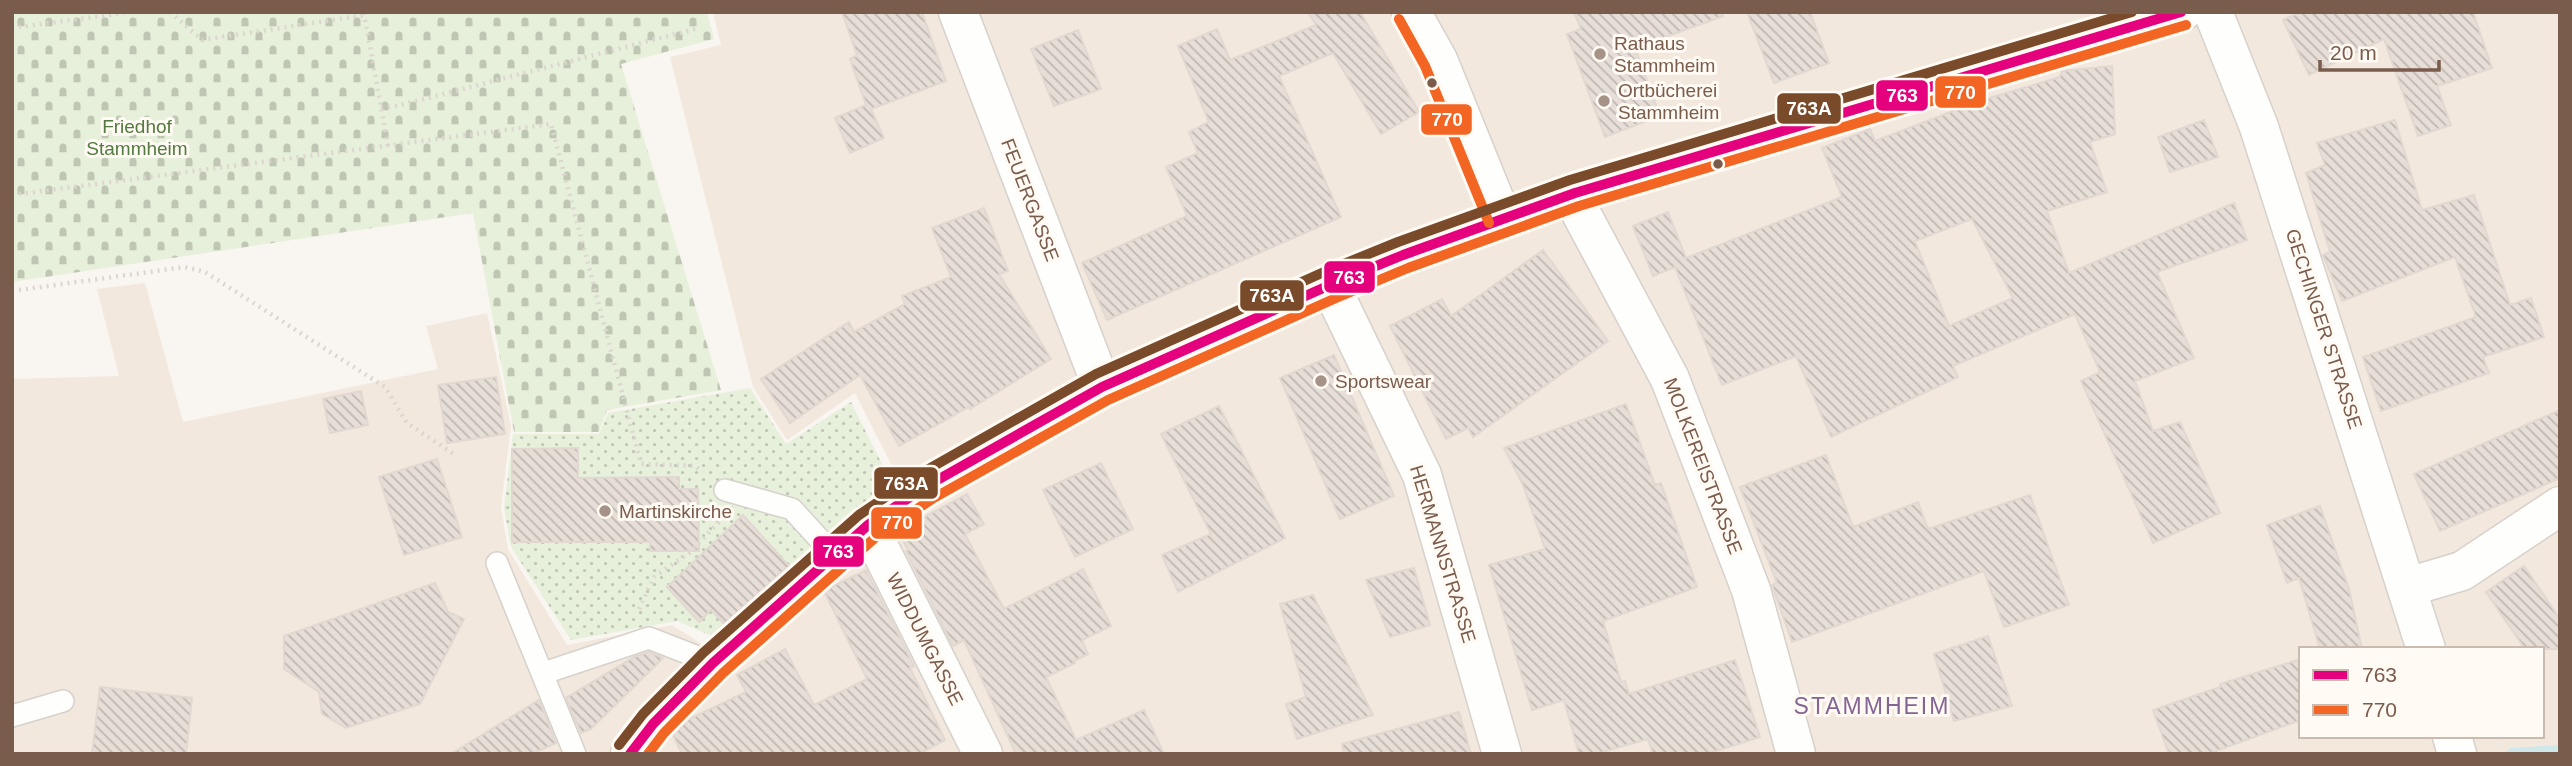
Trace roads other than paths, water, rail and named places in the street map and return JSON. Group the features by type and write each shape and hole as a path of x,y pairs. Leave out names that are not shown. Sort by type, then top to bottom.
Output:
{"street":[{"name":"FEUERGASSE","path":"958,12 1102,387"},
{"path":"1411,12 1438,60 1502,218"},
{"path":"630,754 653,724 713,663 868,525 937,480 1102,387 1330,285 1575,192 2182,12"},
{"name":"GECHINGER STRASSE","path":"2213,12 2259,127 2425,647"},
{"name":"MOLKEREISTRASSE","path":"1575,192 1582,215 1675,391 1751,590 1796,754"},
{"name":"HERMANNSTRASSE","path":"1330,285 1422,475 1502,754"},
{"path":"2408,587 2462,571 2560,506"},
{"name":"WIDDUMGASSE","path":"868,525 983,754"}],"lane":[{"path":"725,490 792,509 834,555"},
{"path":"497,563 575,754"},
{"path":"544,673 649,638 713,663"},
{"path":"12,716 63,701"}],"waterway":[{"path":"2512,754 2560,751"}],"place":[{"name":"Rathaus Stammheim","path":"1600,54"},
{"name":"Ortbücherei Stammheim","path":"1604,101"},
{"name":"Sportswear","path":"1321,381"},
{"name":"Martinskirche","path":"605,511"}],"district":[{"name":"STAMMHEIM","path":"1872,706"}],"park label":[{"name":"Friedhof Stammheim","path":"137,137"}]}
